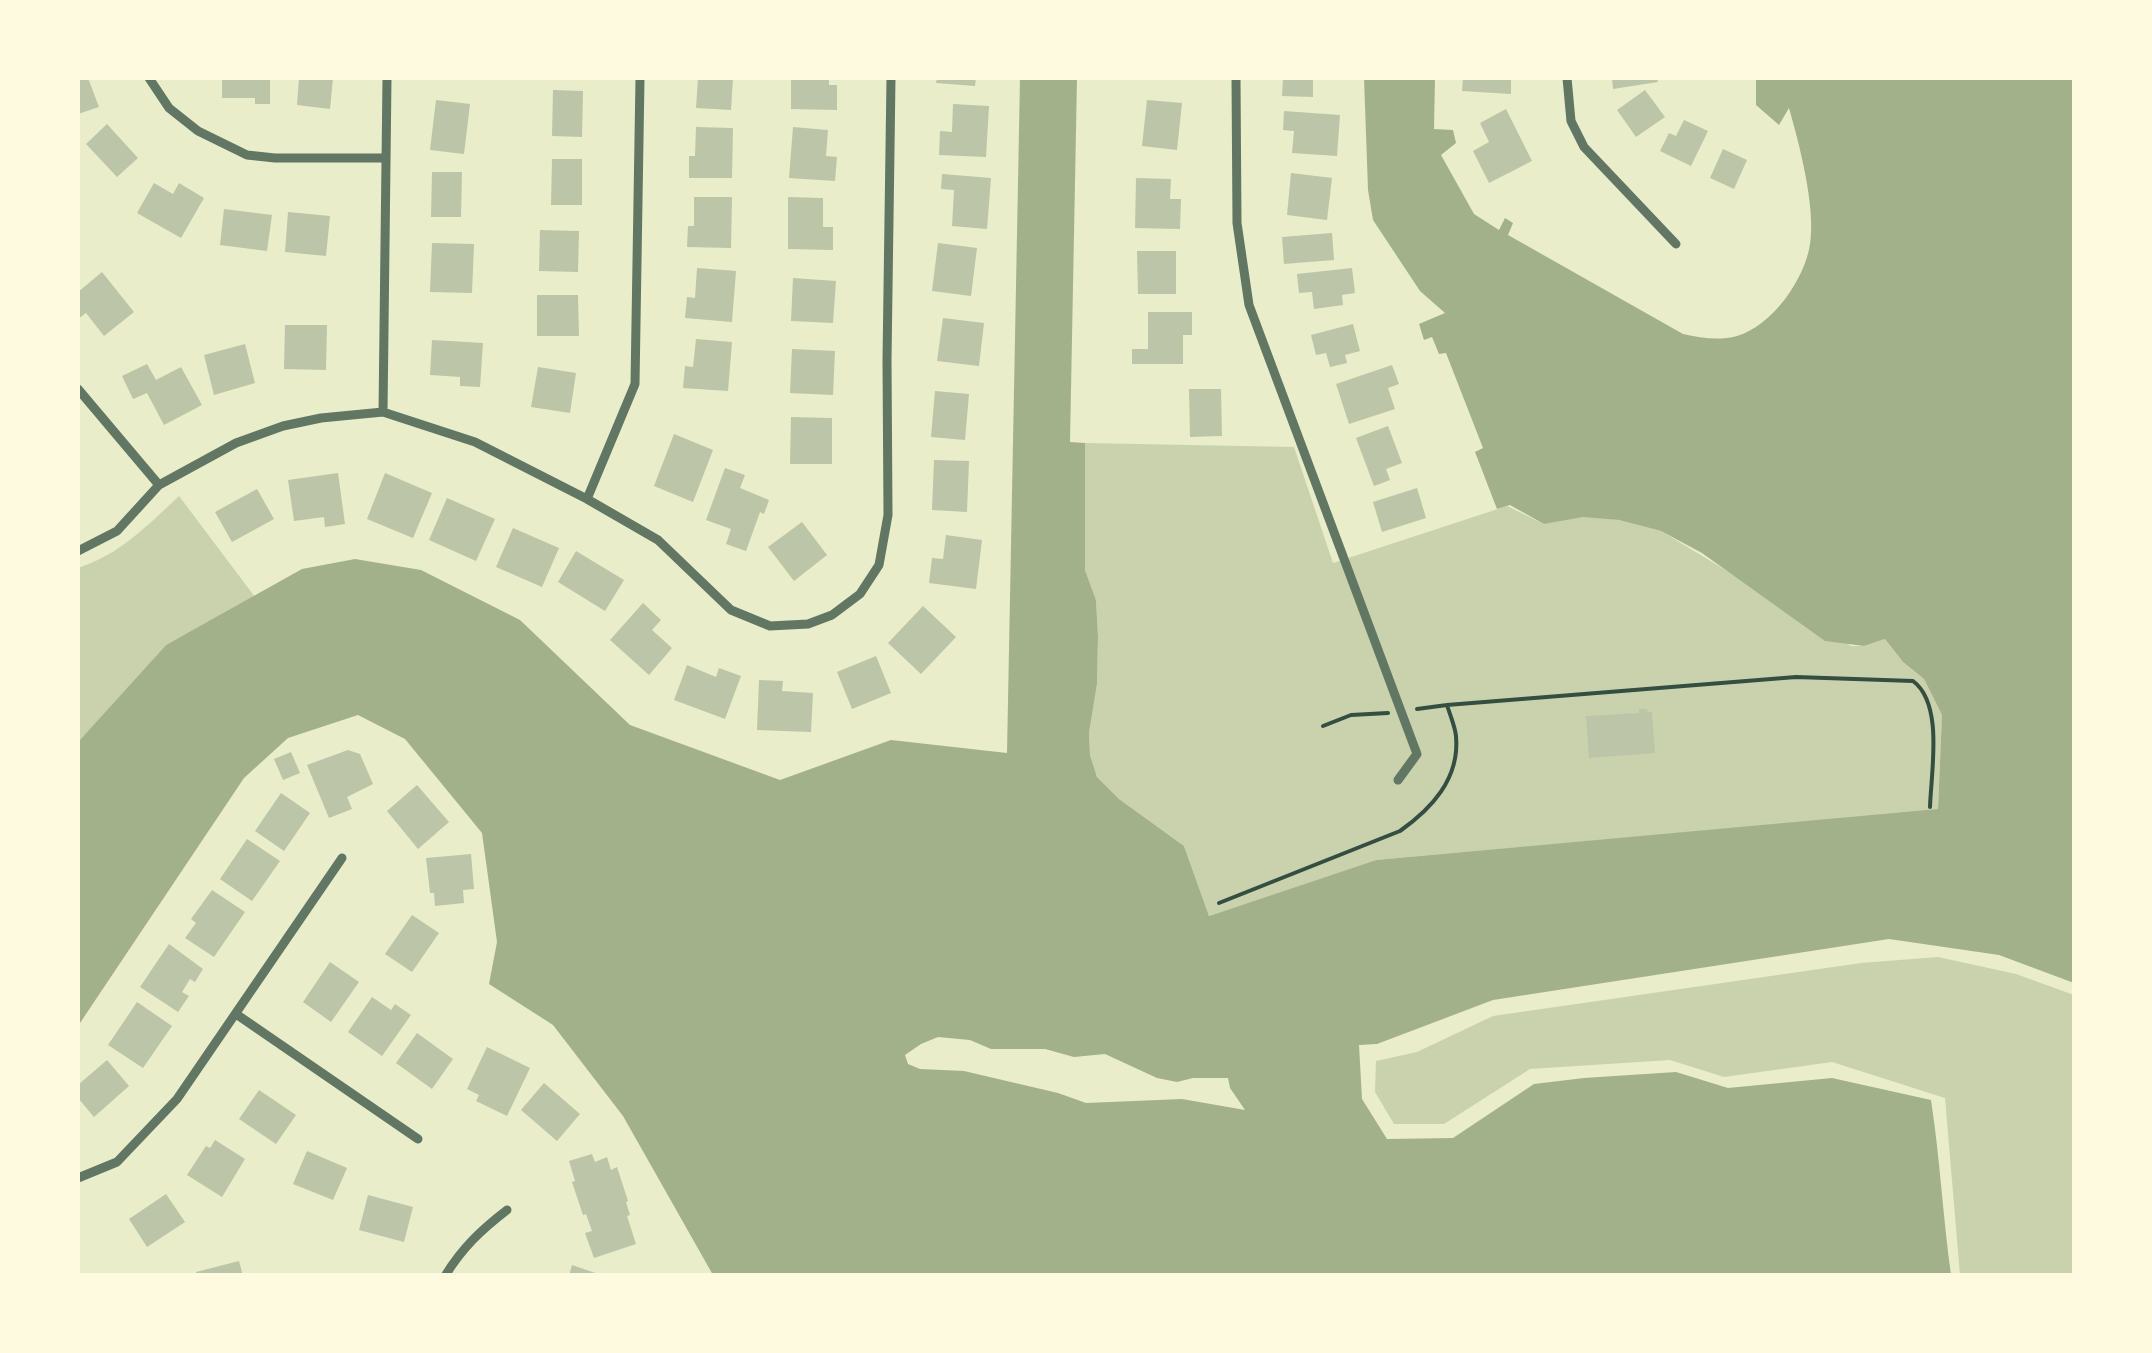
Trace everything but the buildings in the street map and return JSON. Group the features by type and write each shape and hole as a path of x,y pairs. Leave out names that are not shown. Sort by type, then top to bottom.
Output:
{"street":[{"path":"149,78 169,108 198,131 247,155 385,158"},
{"path":"383,412 386,78"},
{"path":"587,499 635,384 640,78"},
{"path":"78,550 116,531 159,485 236,443 283,426 383,412 475,442 587,499 658,540 731,610 770,626 808,624 832,615 860,594 879,565 888,515 891,78"},
{"path":"1236,78 1238,223 1248,306 1416,754 1398,780"},
{"path":"1568,78 1571,121 1584,147 1676,244"},
{"path":"78,389 159,485"},
{"path":"78,1178 117,1162 177,1099 342,858"},
{"path":"236,1014 418,1139"},
{"path":"445,1276 460,1251 506,1210"}],"path":[{"path":"1323,726 1351,716 1447,704 1796,677 1914,681 1922,687 1933,716 1930,807"},
{"path":"1220,902 1400,831 1424,814 1442,793 1452,772 1456,734 1447,704"}],"shaded area":[{"path":"1020,78 1077,78 1070,442 1085,443 1085,570 1096,600 1097,684 1089,733 1090,755 1097,777 1119,799 1184,846 1209,916 1376,860 1938,809 1942,715 1924,679 1903,662 1885,639 1864,646 1825,641 1702,553 1661,531 1619,520 1583,517 1544,524 1510,505 1497,509 1475,452 1483,448 1446,353 1439,354 1432,337 1424,340 1419,324 1445,313 1420,291 1373,220 1368,190 1364,78 1435,78 1434,129 1453,130 1456,143 1441,155 1474,214 1499,230 1505,218 1513,223 1508,235 1683,334 1717,339 1750,331 1774,312 1794,286 1810,244 1809,194 1789,108 1779,125 1756,105 1756,78 2074,78 2074,983 1999,955 1889,939 1493,1000 1377,1044 1359,1045 1362,1099 1387,1139 1453,1138 1534,1084 1584,1078 1676,1072 1728,1088 1832,1078 1931,1100 1951,1275 713,1275 623,1116 553,1025 489,984 497,942 482,833 405,739 358,715 288,738 244,778 78,1026 78,742 166,645 302,569 355,559 421,570 520,620 630,725 780,780 891,740 1007,753","holes":["938,1037 970,1040 991,1049 1045,1049 1074,1057 1105,1054 1157,1078 1177,1082 1228,1078 1245,1110 1182,1099 1086,1103 964,1071 920,1069 908,1064 905,1055"]},
{"path":"1085,443 1294,447 1333,563 1507,506 1544,524 1583,516 1661,531 1851,646 1885,639 1903,662 1924,679 1942,715 1938,810 1376,860 1209,916 1184,846 1119,799 1097,777 1090,755 1098,636 1096,600 1085,570"},
{"path":"179,496 255,597 166,645 78,742 78,568 120,547"},
{"path":"1938,957 2016,974 2074,995 2074,1275 1960,1275 1945,1098 1832,1062 1724,1077 1670,1060 1530,1069 1444,1124 1394,1124 1375,1092 1376,1061 1417,1052 1493,1016 1861,963"}]}
